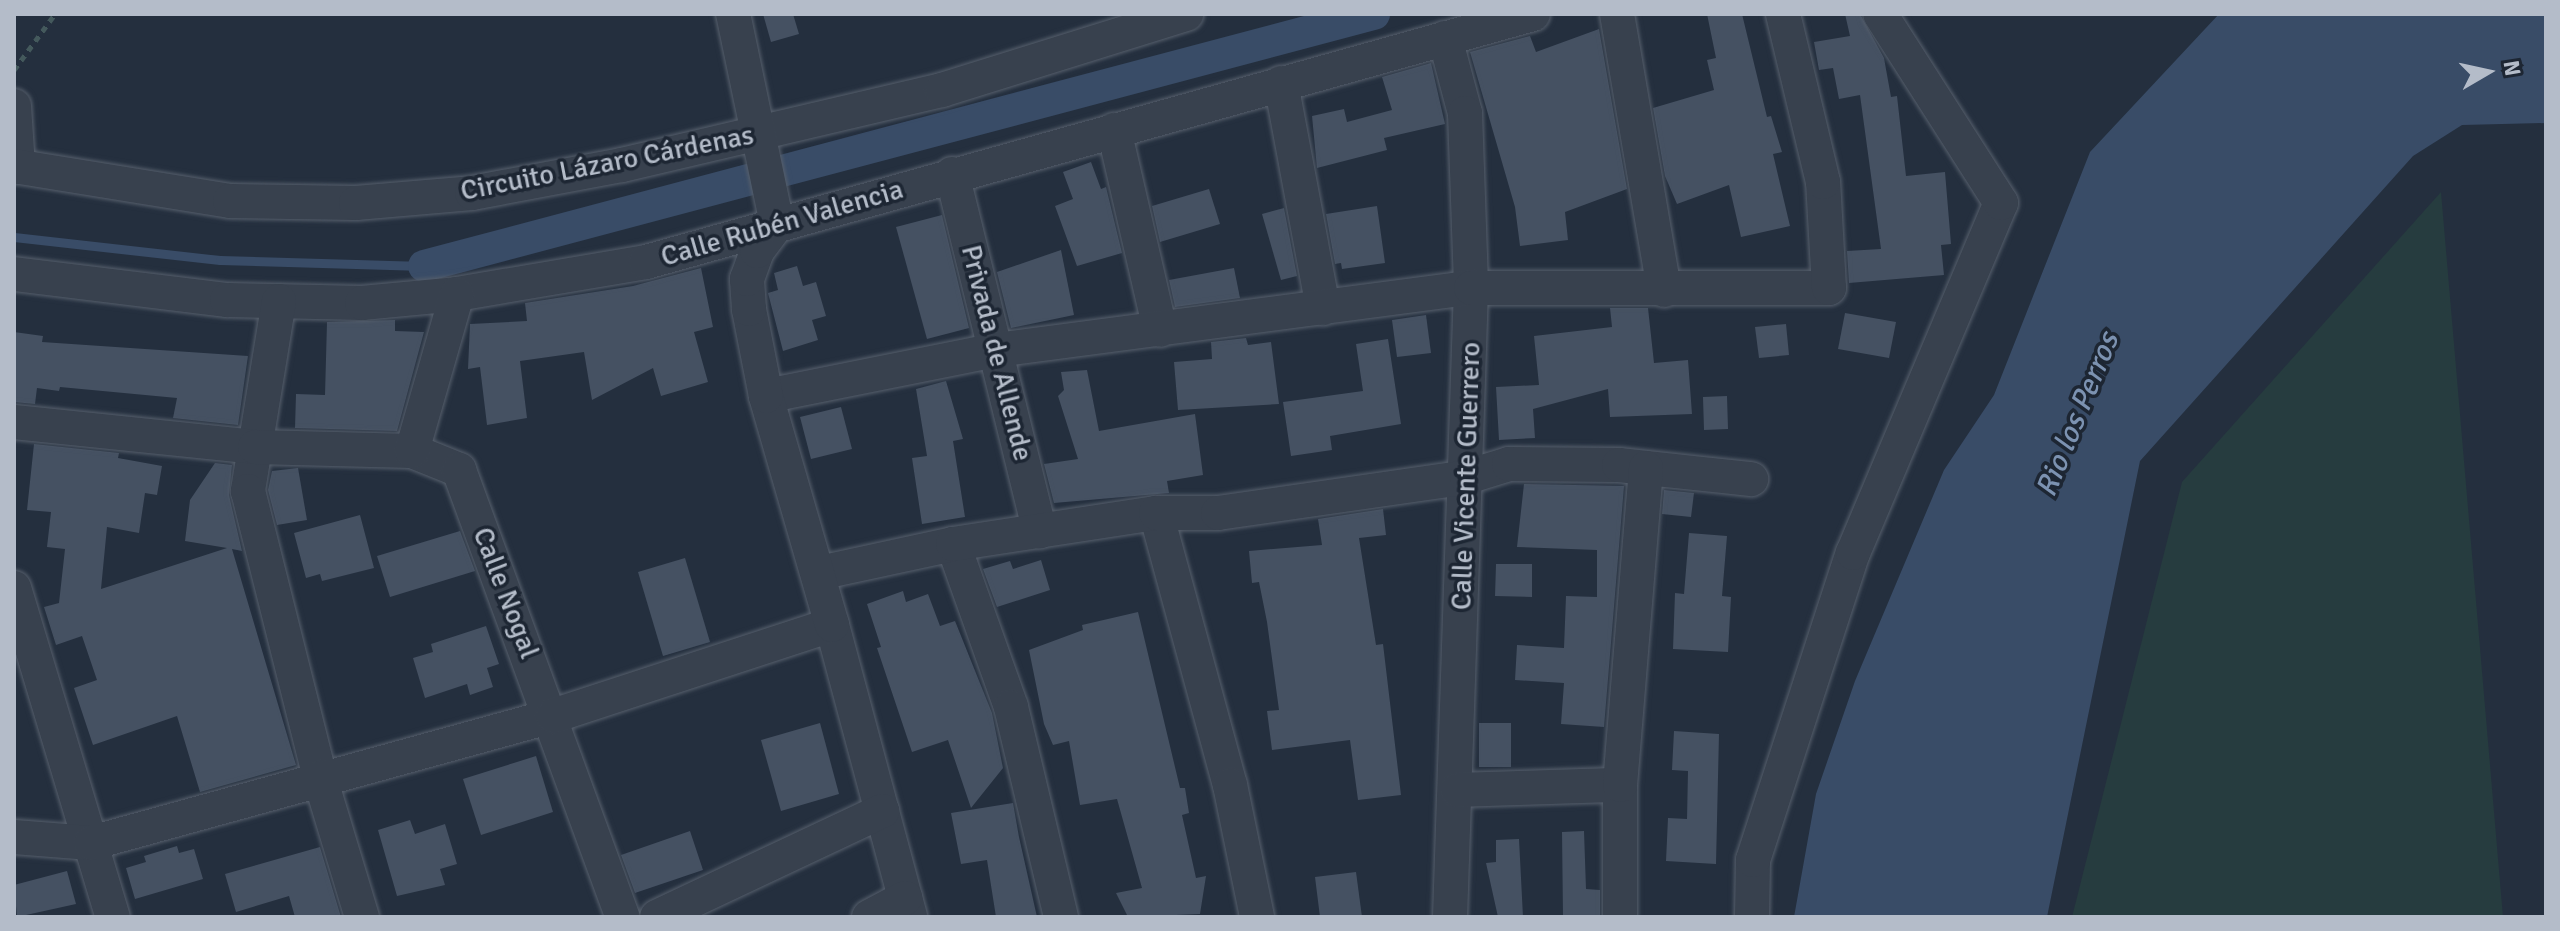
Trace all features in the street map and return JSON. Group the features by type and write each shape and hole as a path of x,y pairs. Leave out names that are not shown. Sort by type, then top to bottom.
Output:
{"street":[{"path":"733,14 776,218 757,251 747,279 766,396 819,573 908,908 869,917"},
{"name":"Circuito Lázaro Cárdenas","path":"16,166 230,201 356,203 472,193 761,140 942,90 1186,14"},
{"name":"Calle Rubén Valencia","path":"14,274 227,300 362,303 457,294 646,262 776,218 952,174 1533,14"},
{"path":"1617,14 1664,290"},
{"path":"766,396 997,350 1471,288 1829,288 1823,182 1783,14"},
{"path":"1752,917 1753,860 1853,553 2001,203 1880,14"},
{"name":"Calle Vicente Guerrero","path":"1445,38 1465,113 1471,288 1457,790 1450,917"},
{"path":"1281,83 1323,308"},
{"path":"14,106 16,166"},
{"path":"1114,130 1160,330"},
{"name":"Privada de Allende","path":"952,174 1040,531"},
{"path":"14,422 255,447 412,451 457,294"},
{"path":"279,301 248,491 320,778 362,917"},
{"name":"Calle Nogal","path":"412,451 459,470 553,716 623,917"},
{"path":"819,573 953,544 1156,513 1218,513 1467,477 1509,464 1646,468 1751,479"},
{"path":"1620,917 1620,785 1646,468"},
{"path":"1156,513 1230,785 1257,917"},
{"path":"953,544 1011,707 1061,917"},
{"path":"14,588 113,917"},
{"path":"14,837 91,843 553,716 832,625"},
{"path":"1457,790 1620,785"},
{"path":"657,917 882,811"}],"path":[{"path":"14,70 55,14"}],"green space":[{"path":"2441,192 2503,917 2072,917 2182,482"}],"water":[{"name":"Rio los Perros","path":"2219,14 2546,14 2546,123 2462,125 2413,156 2140,461 2047,917 1794,917 1816,794 1855,681 1944,470 1994,395 2090,152"}],"building":[{"path":"763,14 793,14 799,34 771,42"},
{"path":"1707,14 1742,14 1767,117 1771,116 1782,152 1773,154 1790,226 1741,237 1729,185 1677,204 1665,176 1653,108 1714,90 1707,60 1716,58"},
{"path":"1845,14 1860,14 1884,58 1891,97 1897,96 1906,176 1945,172 1951,244 1941,245 1944,275 1849,283 1847,251 1881,249 1860,95 1839,99 1833,68 1819,70 1814,42 1850,36"},
{"path":"1599,29 1627,189 1565,212 1568,240 1520,246 1515,207 1470,52 1530,36 1536,52"},
{"path":"1431,63 1445,124 1384,138 1387,150 1317,168 1312,116 1344,109 1347,122 1392,110 1382,77"},
{"path":"1091,162 1101,189 1106,187 1122,253 1077,266 1055,206 1073,199 1063,172"},
{"path":"1209,189 1220,224 1160,242 1152,206"},
{"path":"1377,206 1385,263 1342,269 1341,263 1335,264 1326,214"},
{"path":"1284,208 1297,276 1281,280 1262,214"},
{"path":"942,215 969,328 927,339 896,227"},
{"path":"1061,250 1074,315 1011,328 997,272"},
{"path":"797,266 803,286 816,282 826,316 812,320 818,340 783,351 768,293 778,290 774,273"},
{"path":"701,268 713,327 694,332 708,382 661,396 653,368 592,400 584,352 520,361 527,418 487,425 480,367 468,369 470,324 527,321 525,303 633,286"},
{"path":"1234,268 1240,298 1175,307 1169,280"},
{"path":"1610,308 1648,308 1654,363 1688,360 1692,414 1610,417 1608,389 1533,409 1535,438 1499,440 1496,387 1539,385 1534,336 1612,327"},
{"path":"1845,313 1896,322 1889,358 1838,349"},
{"path":"1426,315 1431,353 1397,357 1392,320"},
{"path":"395,320 395,331 424,332 397,431 295,428 296,394 325,395 327,322"},
{"path":"1786,324 1789,355 1759,358 1755,327"},
{"path":"14,332 43,336 42,342 248,356 238,425 173,418 177,398 60,387 59,391 37,388 35,404 14,402"},
{"path":"1246,338 1248,345 1271,342 1279,404 1178,410 1174,362 1212,359 1211,342"},
{"path":"1388,339 1401,424 1330,436 1332,450 1291,456 1283,402 1363,391 1356,344"},
{"path":"1087,370 1099,431 1195,414 1203,475 1167,481 1169,493 1054,503 1044,464 1078,459 1058,396 1064,390 1061,372"},
{"path":"946,381 963,439 953,441 965,517 922,524 912,458 927,456 916,389"},
{"path":"1727,396 1728,429 1704,430 1703,397"},
{"path":"841,407 852,449 811,459 800,417"},
{"path":"34,444 119,453 118,458 162,466 157,495 145,493 139,533 107,527 101,589 227,548 185,541 190,500 215,463 232,465 229,495 242,551 232,549 296,765 200,792 177,716 93,745 74,688 97,680 82,636 56,645 44,607 59,603 65,549 47,547 51,512 27,510"},
{"path":"298,468 307,520 277,525 268,490 272,471"},
{"path":"1524,484 1624,486 1604,727 1561,724 1564,683 1515,680 1517,645 1564,648 1566,596 1597,597 1597,550 1517,547"},
{"path":"1664,490 1694,493 1691,517 1662,514"},
{"path":"1383,509 1386,535 1359,538 1376,645 1383,644 1401,795 1358,800 1350,740 1272,750 1267,711 1279,710 1267,622 1259,582 1252,583 1249,551 1322,545 1318,519"},
{"path":"360,515 374,568 322,581 320,574 306,578 294,533"},
{"path":"460,531 475,571 390,597 377,556"},
{"path":"1689,533 1727,536 1722,596 1731,597 1728,652 1673,649 1675,593 1684,594"},
{"path":"685,558 710,642 663,656 638,572"},
{"path":"1041,560 1050,590 997,607 983,569 1010,561 1013,569"},
{"path":"1496,564 1532,564 1532,597 1495,596"},
{"path":"903,591 906,602 928,594 940,626 955,621 992,713 1003,768 971,808 948,740 912,752 877,648 881,647 867,604"},
{"path":"1138,612 1180,788 1185,788 1189,813 1182,815 1196,878 1206,876 1200,914 1128,917 1116,893 1142,888 1117,799 1080,805 1069,741 1053,745 1044,724 1029,650 1083,630 1082,625"},
{"path":"486,626 499,664 487,668 493,687 470,695 467,684 425,698 413,658 433,652 431,644"},
{"path":"820,723 839,794 781,811 761,740"},
{"path":"1479,723 1511,723 1511,767 1479,767"},
{"path":"1674,731 1719,734 1716,864 1666,861 1668,818 1687,819 1688,771 1672,770"},
{"path":"536,756 553,812 481,835 463,779"},
{"path":"1013,803 1037,917 996,917 987,860 961,864 951,813"},
{"path":"410,820 415,834 445,824 457,864 440,869 445,885 397,896 378,830"},
{"path":"690,831 703,870 635,893 621,855"},
{"path":"1584,831 1586,889 1600,890 1600,917 1563,917 1562,832"},
{"path":"1519,839 1523,917 1498,917 1486,863 1496,862 1496,840"},
{"path":"177,846 179,853 194,849 203,879 135,899 126,868 146,862 144,856"},
{"path":"320,847 341,917 295,917 289,896 236,912 225,874"},
{"path":"67,871 76,904 17,917 14,885"},
{"path":"1356,872 1362,917 1320,917 1315,877"}],"waterway":[{"path":"424,266 1374,14"},
{"path":"14,237 220,260 424,266"}]}
